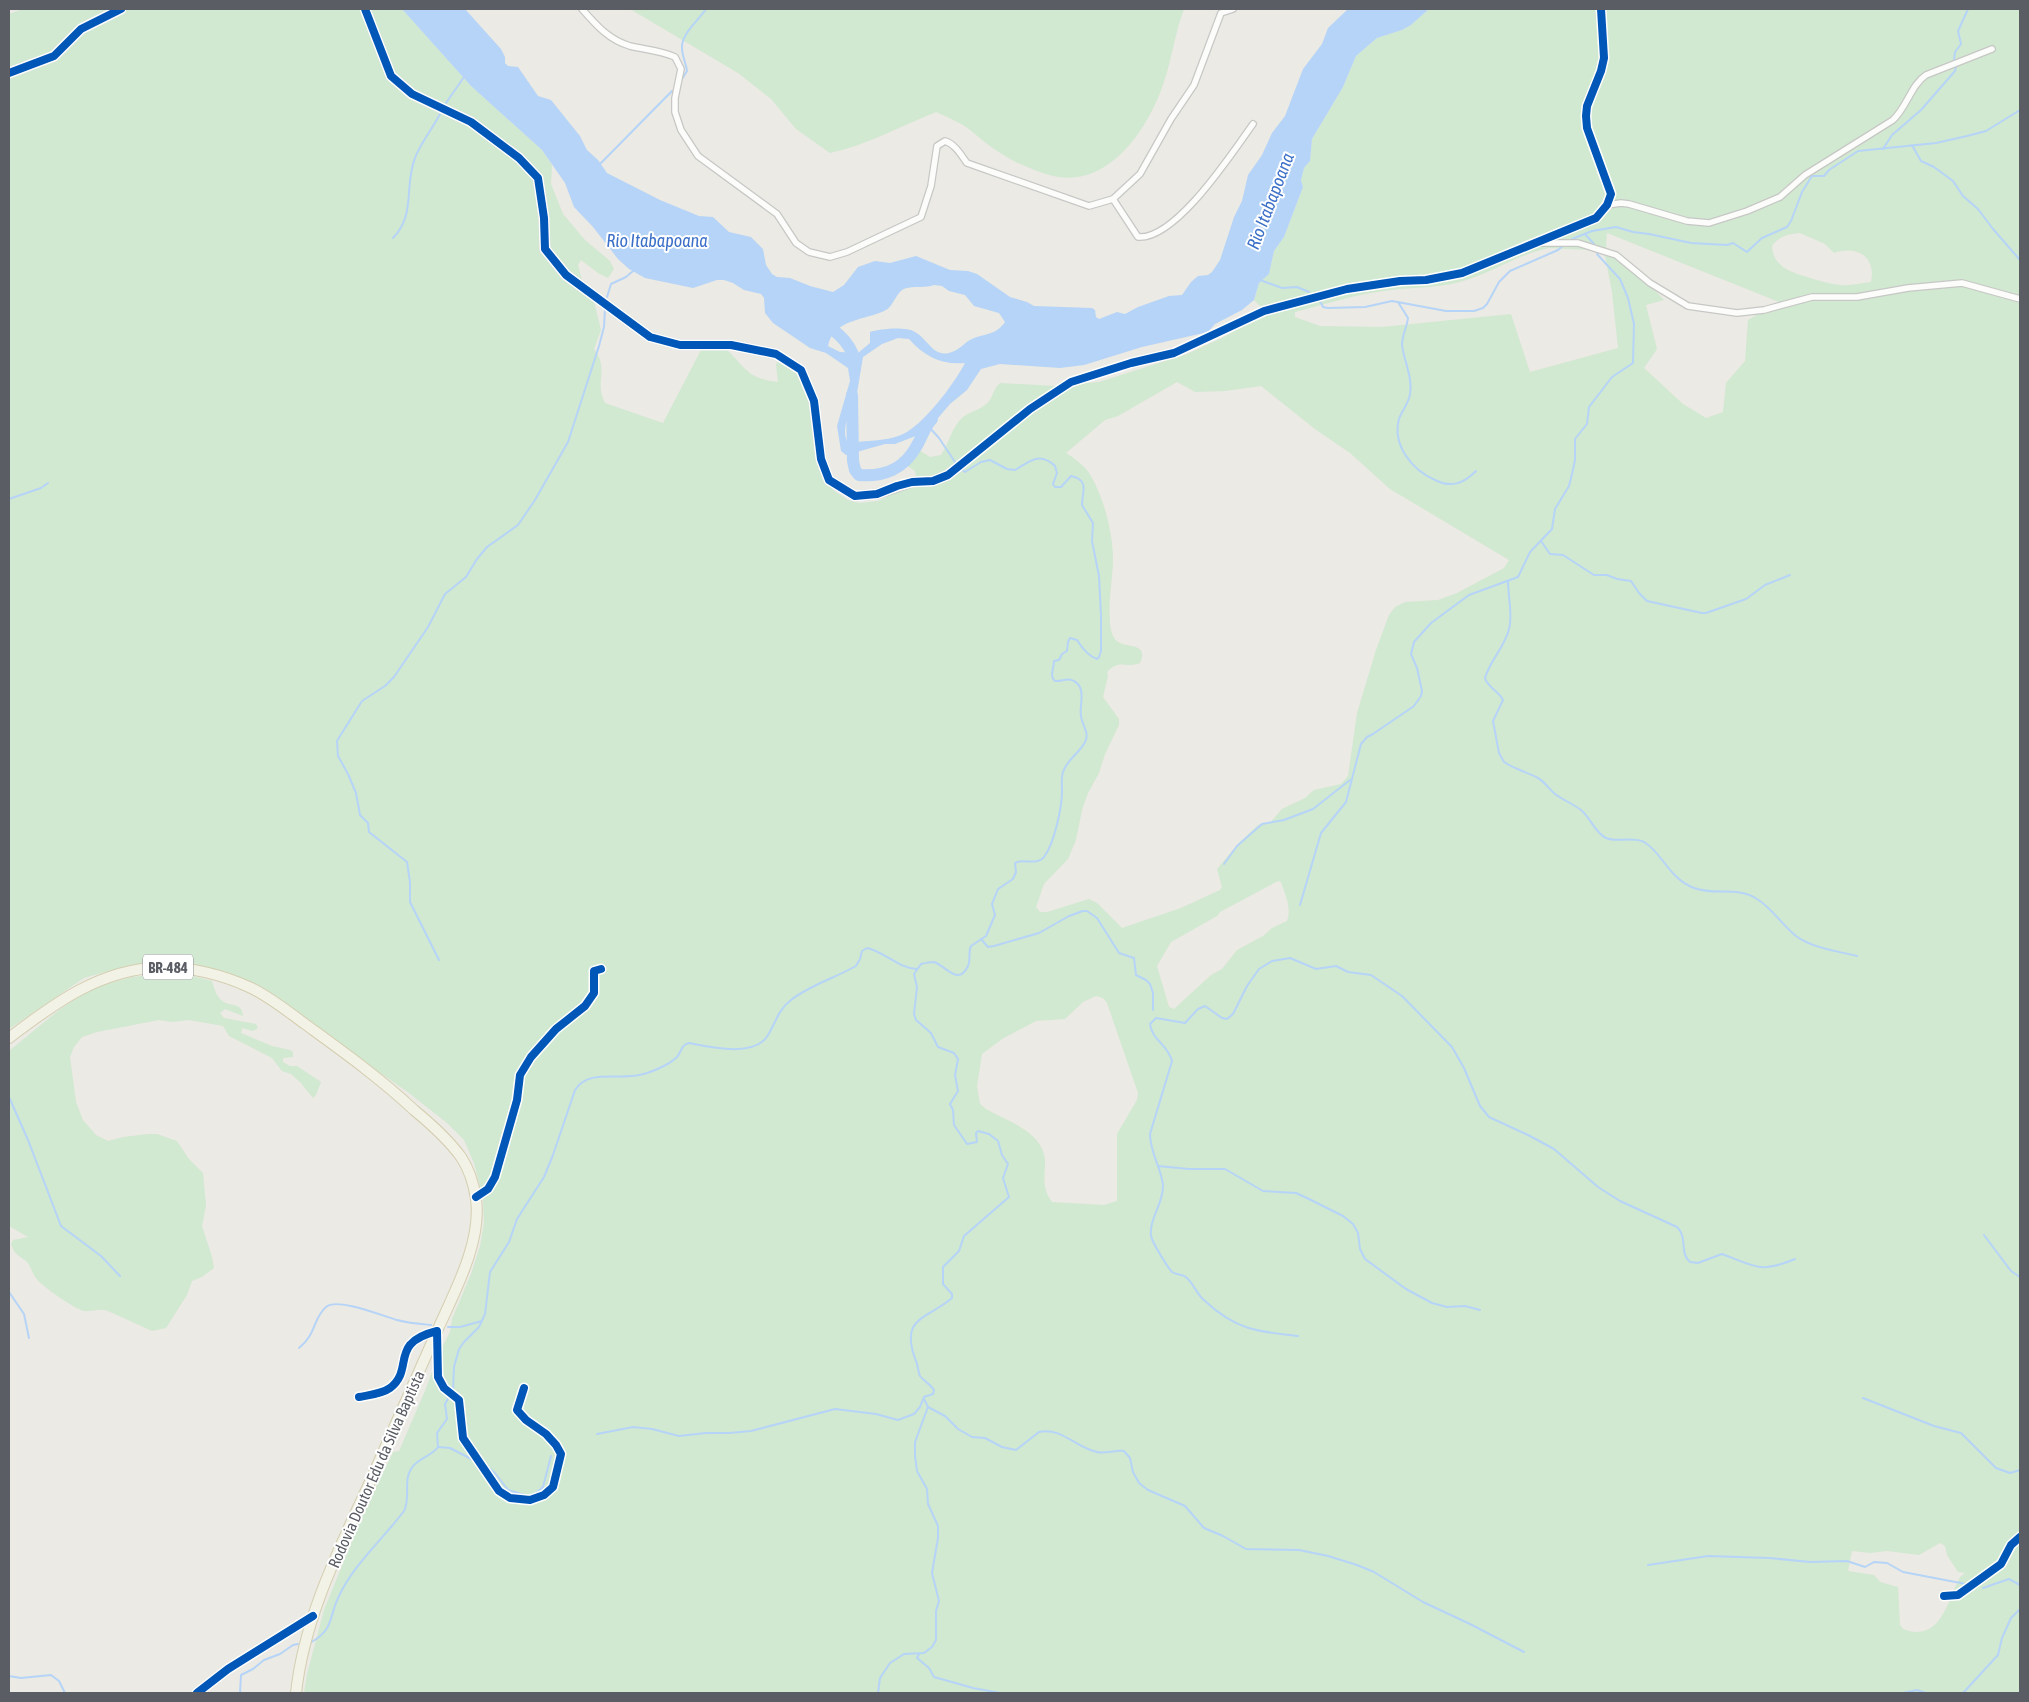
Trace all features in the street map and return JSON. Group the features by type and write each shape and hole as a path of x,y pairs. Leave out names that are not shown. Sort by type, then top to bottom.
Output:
{"main road":[{"name":"Rodovia Doutor Edu da Silva Baptista","path":"9,1038 65,998 100,980 125,971 165,967 184,968 223,977 260,992 335,1045 398,1095 435,1128 462,1159 470,1176 476,1197 477,1210 472,1246 437,1331 340,1545 313,1616 300,1659 296,1693"}],"street":[{"path":"9,73 54,56 81,29 121,9"},
{"path":"365,9 391,76 412,94 470,122 519,158 538,178 546,249 566,275 650,337 680,345 731,345 776,354 802,370 814,401 821,459 829,480 855,496 877,494 912,482 933,481 948,475 1030,408 1071,382 1131,363 1174,353 1264,311 1347,288 1400,281 1426,280 1462,273 1596,218 1607,205 1611,194 1587,128 1586,116 1587,106 1601,71 1604,58 1601,9"},
{"path":"582,9 600,30 613,40 630,46 663,51 678,60 681,69 675,98 675,112 681,130 698,156 777,214 796,243 809,252 830,257 847,252 921,217 931,186 937,146 945,141 958,150 967,163 1089,206 1113,199 1140,174 1171,119 1194,85 1221,13 1233,9"},
{"path":"1607,205 1621,202 1687,221 1709,223 1747,211 1780,197 1805,175 1893,120 1901,112 1918,80 1926,75 1992,49"},
{"path":"1113,199 1138,237 1147,238 1160,232 1191,206 1253,124"},
{"path":"1538,242 1578,243 1616,255 1650,283 1688,306 1737,314 1764,310 1812,297 1857,297 1908,288 1962,283 2020,299"},
{"path":"476,1197 488,1189 496,1178 517,1100 520,1075 531,1057 556,1029 585,1006 594,993 594,971 600,969"},
{"path":"360,1397 389,1389 398,1380 402,1360 407,1348 414,1340 425,1334 437,1331 438,1377 444,1388 459,1400 463,1438 499,1492 510,1498 530,1500 544,1495 553,1487 561,1454 546,1434 526,1420 517,1410 524,1388"},
{"path":"1944,1596 1958,1595 2001,1564 2011,1545 2020,1537"},
{"path":"197,1693 228,1669 313,1616"}],"green space":[{"path":"23,9 402,9 471,86 542,150 552,165 551,184 563,214 585,240 610,261 614,269 608,278 581,260 578,265 582,280 591,289 601,330 594,349 601,364 601,387 605,403 663,423 701,350 719,347 731,354 755,376 778,382 776,365 779,355 792,363 807,389 823,477 833,490 848,500 859,503 878,501 905,488 911,479 916,476 915,471 900,461 916,448 930,457 941,455 959,421 987,403 1000,383 1055,386 1081,382 1099,382 1187,354 1224,337 1267,313 1254,300 1259,283 1269,274 1274,251 1284,237 1303,187 1301,180 1304,168 1310,161 1312,139 1343,87 1356,56 1377,38 1411,25 1429,9 2020,9 2020,1693 304,1693 307,1674 324,1610 365,1509 393,1452 399,1451 439,1353 450,1332 452,1319 471,1274 480,1246 484,1223 483,1198 474,1163 464,1140 447,1123 409,1093 256,986 226,972 194,964 163,962 130,965 84,978 9,1029 9,14","holes":["1607,233 1779,302 1748,320 1745,361 1726,383 1723,412 1706,418 1683,404 1644,368 1657,349 1646,305 1664,300 1639,273 1606,247","1800,233 1825,244 1834,253 1843,251 1858,252 1868,260 1871,266 1871,282 1836,285 1804,276 1785,268 1776,260 1772,246 1788,235","1549,248 1591,250 1605,256 1612,292 1618,348 1530,372 1511,314 1382,327 1320,326 1295,317 1295,312 1357,296 1387,290 1440,286 1460,282 1526,255","1177,382 1195,392 1225,391 1261,386 1315,429 1350,453 1390,489 1509,560 1504,568 1457,593 1438,600 1405,602 1395,607 1389,615 1376,650 1357,713 1348,776 1341,784 1314,790 1305,798 1282,809 1270,823 1258,825 1237,845 1217,869 1222,887 1220,890 1181,908 1122,928 1097,903 1089,899 1047,912 1040,912 1036,907 1044,884 1068,859 1076,840 1082,810 1088,793 1099,773 1105,754 1119,725 1119,719 1103,697 1108,676 1107,672 1119,665 1135,665 1140,663 1142,657 1140,649 1118,642 1112,633 1109,607 1113,553 1107,517 1099,493 1089,473 1082,464 1066,453 1105,420 1118,416","1278,881 1281,882 1289,911 1287,921 1237,950 1222,969 1211,975 1174,1009 1169,1007 1157,966 1171,942 1217,916 1220,912","1096,996 1103,998 1107,1003 1138,1093 1137,1100 1117,1134 1117,1201 1104,1205 1052,1202 1044,1180 1044,1154 1040,1145 1025,1130 980,1104 977,1086 982,1054 1002,1039 1036,1021 1065,1019 1083,1002","1940,1543 1945,1546 1947,1555 1958,1572 1965,1573 1960,1577 1946,1609 1934,1626 1916,1632 1903,1629 1900,1625 1898,1587 1880,1582 1874,1575 1848,1571 1852,1551 1870,1553 1887,1551 1919,1555"]},
{"path":"630,9 1184,9 1164,83 1153,108 1134,139 1109,164 1094,172 1077,177 1059,177 1016,162 1003,155 963,125 936,112 871,140 830,153 796,129 771,99 738,73"},
{"path":"161,974 192,976 212,981 216,994 221,1000 238,1006 242,1011 243,1016 225,1009 220,1013 224,1018 256,1024 258,1028 253,1031 242,1028 241,1033 272,1046 290,1050 293,1052 293,1057 283,1058 283,1062 290,1066 297,1066 321,1082 313,1098 301,1083 291,1074 282,1071 272,1058 229,1036 223,1026 189,1020 172,1022 159,1020 97,1032 82,1037 74,1047 70,1057 76,1102 83,1120 96,1135 108,1141 123,1137 157,1134 177,1141 189,1159 203,1173 206,1206 202,1226 214,1268 202,1277 192,1281 187,1295 166,1328 152,1331 108,1311 84,1311 73,1306 39,1282 28,1263 13,1250 11,1244 13,1240 28,1237 9,1226 9,1051 59,1010 92,988 132,977"}],"water":[{"name":"Rio Itabapoana","path":"402,9 465,9 501,49 505,57 505,63 508,66 518,67 538,96 551,100 580,136 587,150 598,160 607,173 660,200 699,216 713,217 729,232 751,237 763,249 766,265 772,274 777,277 790,278 833,292 844,285 858,267 875,261 890,263 916,256 950,270 968,271 977,274 1010,297 1034,306 1092,308 1099,319 1117,312 1125,314 1138,307 1169,296 1182,295 1198,276 1208,275 1212,272 1220,260 1234,217 1242,201 1248,175 1262,155 1272,133 1285,116 1303,69 1322,44 1328,28 1348,9 1429,9 1411,25 1377,38 1356,56 1343,87 1312,139 1310,161 1304,168 1301,180 1303,187 1284,237 1274,251 1269,274 1259,283 1254,300 1242,310 1215,324 1208,332 1142,347 1084,365 1060,368 1000,364 981,369 967,390 950,404 926,432 895,444 885,444 846,455 841,451 837,426 850,381 848,368 826,353 810,348 773,323 765,313 764,298 761,294 744,290 724,280 717,280 693,288 645,278 629,269 618,259 593,227 574,207 565,183 542,150 471,86","holes":["934,285 942,286 949,291 965,295 974,306 999,313 1005,322 994,332 972,339 957,350 949,353 934,350 911,330 899,329 870,332 870,343 858,353 840,352 828,346 831,337 843,325 886,310 892,305 903,289","898,338 909,339 921,351 941,361 965,363 937,404 910,430 888,439 848,443 845,431 846,425 857,393 863,357 882,344"]}],"waterway":[{"path":"682,79 687,71 682,43 687,33 706,9"},
{"path":"1954,60 1955,52 1961,44 1958,31 1968,9"},
{"path":"1883,149 1892,135 1921,110 1955,71 1956,66"},
{"path":"446,103 464,77"},
{"path":"600,164 672,91"},
{"path":"1572,239 1592,231 1616,227 1691,243 1727,245 1733,243 1747,252 1762,238 1787,227 1802,192 1812,176 1824,176 1829,170 1858,151 1936,143 1967,136 1986,131 2020,110"},
{"path":"393,238 405,220 410,179 415,158 440,114"},
{"path":"1912,145 1921,161 1934,167 1953,181 1963,196 1978,209 2020,260"},
{"path":"1585,234 1594,244"},
{"path":"1320,301 1323,307 1328,308 1365,307 1392,301 1446,311 1474,311 1483,308 1487,304 1499,282 1510,271 1558,250 1564,245"},
{"path":"1300,905 1321,833 1346,802 1361,744 1367,737 1414,706 1421,696 1422,691 1417,668 1411,654 1414,642 1431,623 1469,595 1518,577 1530,552 1552,529 1555,509 1569,486 1575,460 1575,439 1587,424 1589,407 1612,377 1633,363 1634,324 1628,298 1620,279 1597,254"},
{"path":"607,297 611,284 626,277 633,271"},
{"path":"1260,280 1282,288 1297,287 1309,292"},
{"path":"1398,302 1408,318 1402,345 1411,388 1408,400 1399,419 1398,438 1401,447 1406,456 1419,470 1427,476 1446,484 1462,482 1476,471"},
{"path":"439,960 410,902 407,862 369,832 368,823 360,815 356,793 338,756 337,741 362,701 385,686 394,677 428,627 445,594 466,577 487,547 518,525 535,500 568,442 599,346 604,327 605,308"},
{"name":"Rio Itabapoana","path":"821,322 839,335 849,347 855,368"},
{"name":"Rio Itabapoana","path":"852,395 853,461 855,470 859,475 876,475 899,466 911,455 932,419"},
{"path":"929,427 939,438 957,465"},
{"path":"597,1434 633,1427 652,1429 679,1436 751,1431 835,1409 876,1414 898,1420 914,1414 920,1407 924,1397 933,1394 934,1390 919,1374 912,1347 911,1336 913,1328 918,1321 952,1298 952,1294 943,1284 943,1267 959,1251 964,1236 1009,1197 1003,1178 1008,1164 1002,1155 998,1141 989,1134 978,1131 976,1133 977,1142 967,1144 954,1125 953,1110 950,1104 958,1091 955,1075 958,1059 954,1053 938,1047 931,1033 916,1020 914,1014 917,987 914,974 921,964 932,962 956,975 964,972 969,964 971,946 986,936 995,915 992,904 998,889 1013,879 1016,872 1015,863 1041,860 1048,851 1059,816 1063,772 1082,746 1087,735 1081,716 1082,697 1080,688 1074,681 1055,681 1053,679 1054,661 1059,660 1062,654 1067,651 1070,638 1077,640 1091,656 1097,659 1099,657 1101,651 1099,576 1092,541 1093,523 1082,505 1084,487 1081,480 1071,476 1061,487 1055,487 1053,484 1057,473 1055,466 1044,459 1034,459 1015,470 1007,469 990,460 981,462 965,472 960,468"},
{"path":"9,499 41,488 48,483"},
{"path":"1541,541 1550,554 1563,555 1594,575 1607,575 1631,581 1647,601 1702,613 1746,599 1765,585 1790,575"},
{"path":"1508,582 1509,629 1485,678 1503,700 1493,721 1499,753 1504,762 1534,776 1555,794 1581,810 1598,832 1606,838 1644,842 1656,852 1672,872 1685,884 1702,890 1749,895 1762,903 1791,932 1802,940 1825,949 1857,956"},
{"path":"1224,864 1237,846 1262,824 1284,820 1313,809 1350,780"},
{"path":"981,939 988,947 994,946 1039,933 1069,916 1087,911 1097,918 1119,953 1134,958 1136,975 1150,984 1153,993 1153,1010"},
{"path":"453,1391 454,1367 459,1349 479,1327 485,1314 490,1272 509,1242 517,1219 544,1177 575,1090 581,1084 595,1077 631,1076 654,1071 674,1060 683,1047 689,1043 731,1049 753,1047 762,1042 768,1035 780,1012 791,1000 806,990 856,966 862,951 867,948 904,966 917,969"},
{"path":"1156,1018 1185,1023 1198,1009 1205,1006 1222,1018 1227,1019 1233,1014 1247,986 1259,969 1272,961 1290,958 1316,969 1336,966 1348,972 1371,975 1402,996 1452,1047 1464,1068 1480,1106 1489,1117 1554,1149 1598,1187 1620,1201 1677,1227 1682,1235 1685,1254 1690,1262 1698,1263 1722,1254 1750,1265 1765,1267 1783,1264 1795,1259"},
{"path":"1156,1018 1150,1024 1151,1030 1170,1055 1172,1061 1150,1134 1150,1141 1163,1185 1163,1192 1152,1223 1152,1239 1172,1272 1186,1277 1202,1299 1216,1311 1248,1328 1298,1336"},
{"path":"9,1097 28,1140 61,1226 101,1256 120,1276"},
{"path":"1158,1166 1189,1169 1225,1169 1263,1191 1296,1193 1343,1216 1353,1224 1358,1233 1360,1249 1365,1259 1406,1289 1432,1303 1447,1307 1465,1306 1480,1310"},
{"path":"1984,1235 2011,1271 2020,1277"},
{"path":"9,1292 24,1314 29,1338"},
{"path":"299,1348 309,1338 322,1311 332,1305 350,1306 401,1321 431,1325"},
{"path":"448,1327 460,1327 482,1321"},
{"path":"438,1447 437,1433 447,1419 445,1404 450,1395"},
{"path":"1863,1398 1934,1426 1961,1433 1996,1468 2010,1473 2020,1470"},
{"path":"924,1399 928,1407 945,1416 958,1429 972,1437 985,1438 1002,1447 1016,1450 1039,1432 1047,1431 1062,1435 1089,1450 1103,1453 1124,1451 1130,1458 1133,1472 1139,1483 1148,1490 1185,1506 1204,1528 1246,1549 1299,1550 1357,1565 1374,1572 1423,1602 1524,1652"},
{"path":"878,1693 880,1678 890,1663 904,1654 924,1653 932,1647 936,1640 936,1611 939,1601 932,1573 938,1538 938,1526 928,1504 927,1489 917,1471 915,1456 915,1442 928,1407"},
{"path":"438,1447 450,1448 475,1461"},
{"path":"310,1643 324,1633 327,1628 345,1584 404,1511 411,1469 417,1462 438,1447"},
{"path":"482,1462 495,1473 508,1490 528,1496 536,1493 543,1487 551,1456"},
{"path":"1648,1565 1708,1556 1769,1558 1810,1562 1847,1561 1865,1567 1874,1562 1887,1563 1903,1572 1966,1584"},
{"path":"1983,1588 2009,1579 2020,1585"},
{"path":"1963,1693 1998,1655 2002,1638 2011,1618 2020,1609"},
{"path":"240,1693 241,1675 253,1669 264,1660 298,1644"},
{"path":"919,1654 917,1658 929,1668 934,1677 973,1688 1000,1693"},
{"path":"9,1676 21,1678 51,1675 59,1681 65,1693"},
{"path":"1903,1693 1917,1690 1926,1693"}],"cycle path":[{"path":"9,73 54,56 81,29 121,9"},
{"path":"365,9 391,76 412,94 471,122 519,158 538,178 544,218 545,249 566,275 650,337 680,345 731,345 776,354 801,370 814,401 821,459 829,480 855,496 877,494 897,486 912,482 933,481 948,475 1030,409 1071,382 1131,363 1174,353 1264,311 1347,289 1400,281 1426,280 1462,273 1596,218 1607,205 1611,194 1587,128 1586,116 1587,106 1601,71 1604,58 1601,9"},
{"path":"476,1197 488,1189 495,1177 517,1100 520,1075 531,1057 556,1029 585,1006 594,993 594,971 601,969"},
{"path":"359,1397 379,1393 390,1388 397,1381 401,1373 404,1357 412,1342 437,1331 438,1377 444,1388 459,1400 463,1438 499,1491 510,1498 530,1500 544,1495 553,1487 561,1454 546,1434 526,1420 517,1410 524,1388"},
{"path":"1944,1596 1958,1595 2001,1564 2011,1545 2020,1537"},
{"path":"197,1693 228,1669 313,1616"}]}
